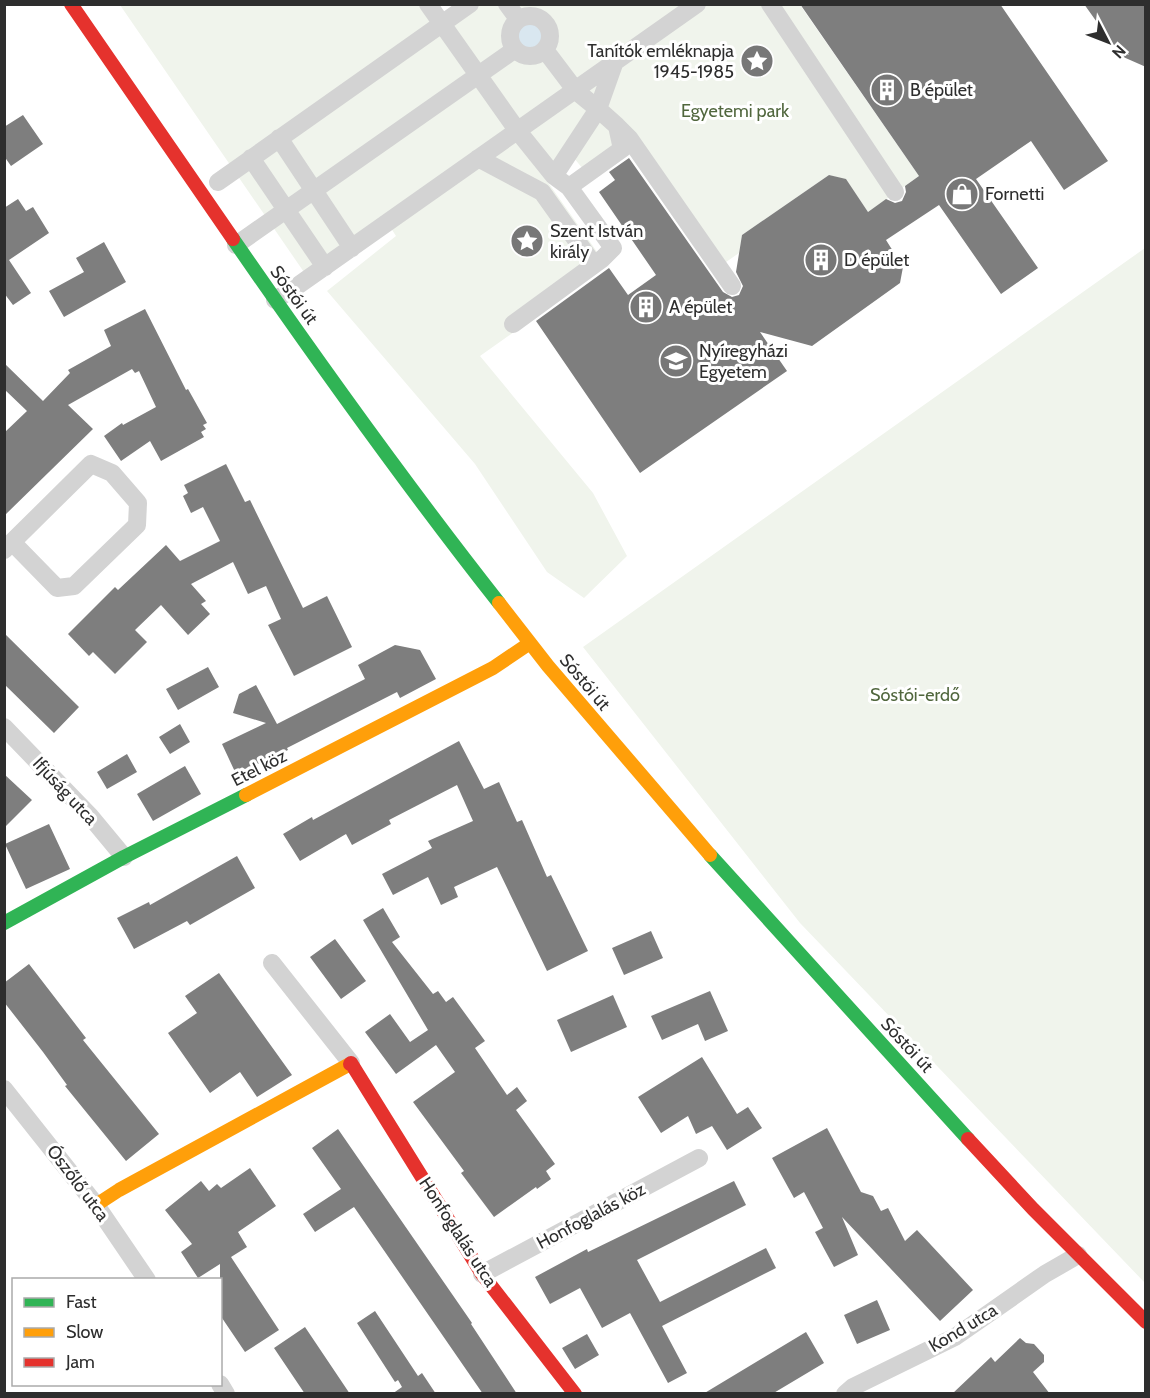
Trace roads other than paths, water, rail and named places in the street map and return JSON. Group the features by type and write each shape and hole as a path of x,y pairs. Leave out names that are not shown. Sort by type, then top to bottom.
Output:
{"main road":[{"name":"Sóstói út","path":"71,4 275,300 461,555 530,643 681,822 808,964 1033,1209 1146,1322"},
{"name":"Etel köz","path":"4,923 124,857 493,668 530,643"},
{"path":"96,1205 119,1190 351,1064"},
{"name":"Honfoglalás utca","path":"351,1064 482,1274 575,1394"}],"street":[{"path":"428,4 517,130 562,181 613,248 594,265 513,324"},
{"path":"219,182 470,4"},
{"path":"507,4 518,19"},
{"path":"275,300 697,4"},
{"path":"770,4 895,192"},
{"path":"537,17 548,26 550,39 545,51 533,57 519,54 514,50 509,37 513,24 518,19 537,17"},
{"path":"236,245 514,50"},
{"path":"545,51 576,91 628,138 732,286"},
{"path":"562,181 598,109 614,64"},
{"path":"543,195 562,181 622,149 617,126"},
{"path":"279,138 352,248"},
{"path":"478,158 543,195 594,265"},
{"path":"251,159 325,267"},
{"path":"91,464 112,473 138,503 137,525 74,586 57,588 9,546 91,464"},
{"name":"Ifjúság utca","path":"4,728 90,816 124,857"},
{"name":"Honfoglalás utca","path":"272,963 351,1064"},
{"name":"Ószőlő utca","path":"4,1089 96,1205 146,1278"},
{"name":"Honfoglalás köz","path":"482,1274 699,1158"},
{"name":"Kond utca","path":"845,1394 853,1387 955,1336 1045,1274 1078,1255"}],"place":[{"name":"Tanítók emléknapja 1945-1985","path":"757,61"},
{"name":"B épület","path":"887,90"},
{"name":"Fornetti","path":"962,194"},
{"name":"Szent István király","path":"527,241"},
{"name":"D épület","path":"821,260"},
{"name":"A épület","path":"646,307"},
{"name":"Nyíregyházi Egyetem","path":"676,361"}],"park label":[{"name":"Egyetemi park","path":"735,111"},
{"name":"Sóstói-erdő","path":"915,695"}]}
